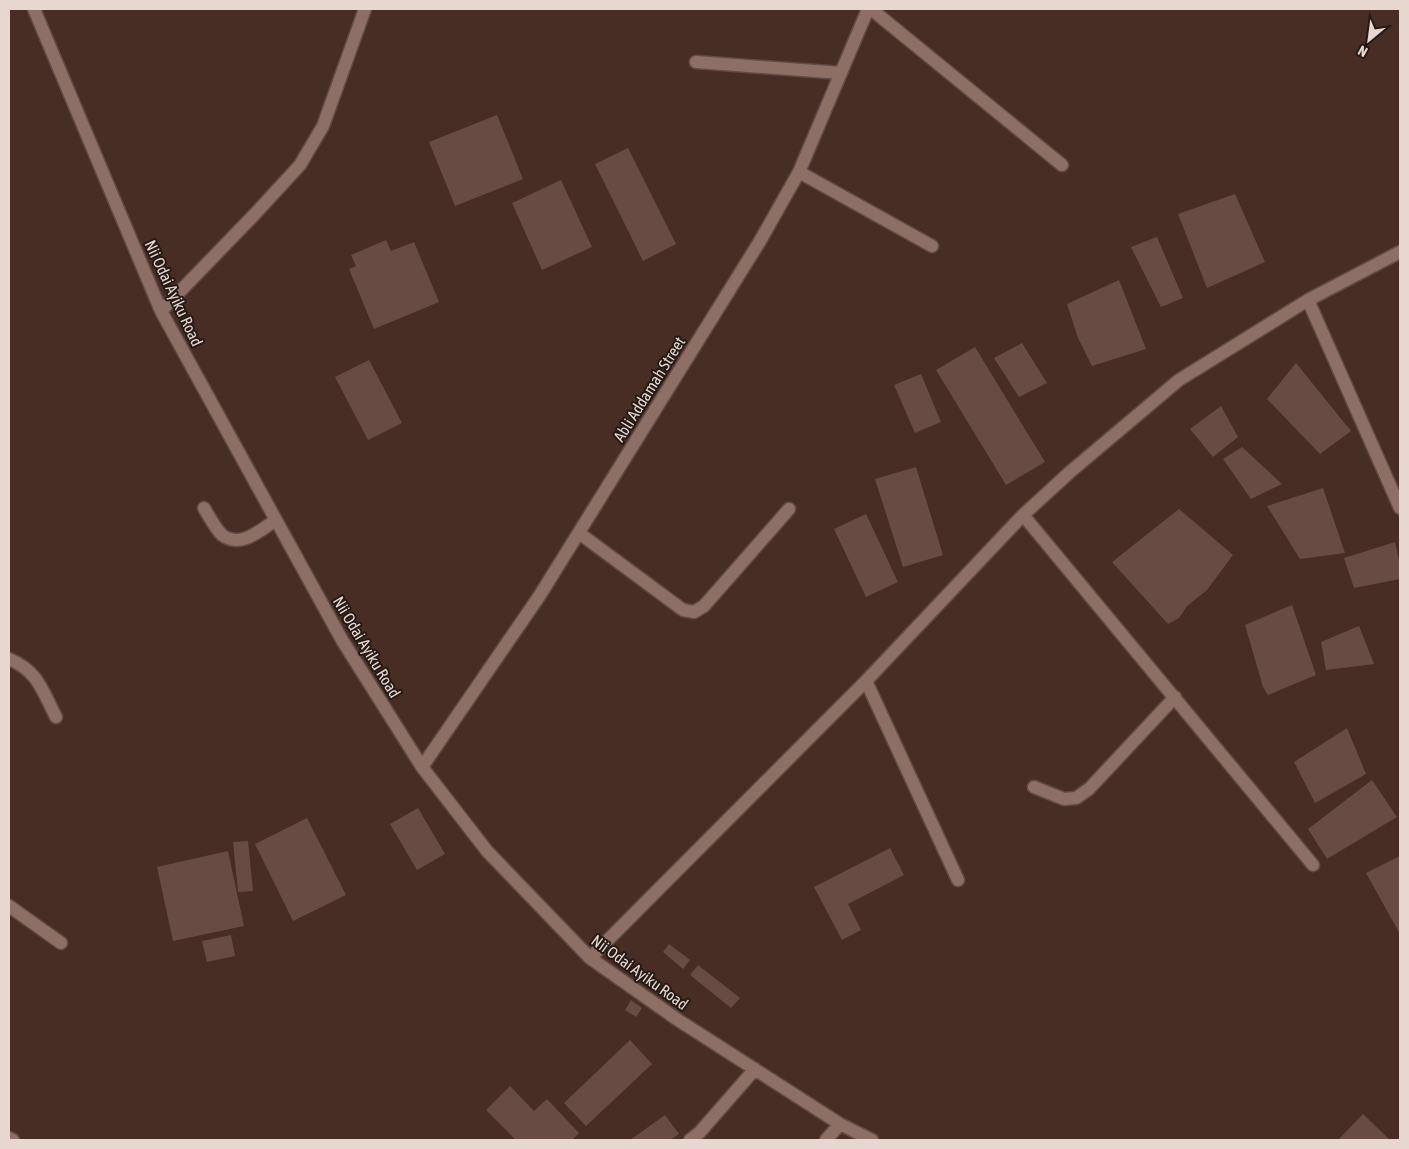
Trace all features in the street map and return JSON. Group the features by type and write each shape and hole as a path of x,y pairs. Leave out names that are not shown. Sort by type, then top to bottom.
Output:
{"street":[{"name":"Nii Odai Ayiku Road","path":"34,9 161,311 342,640 422,767 488,851 590,958 678,1020 840,1124 872,1140"},
{"path":"161,311 300,165 323,126 366,9"},
{"path":"870,9 1062,165"},
{"name":"Abli Addamah Street","path":"422,767 540,595 760,241 799,172 870,9"},
{"path":"696,62 841,73"},
{"path":"799,172 932,246"},
{"path":"590,958 866,681 1023,515 1070,472 1179,380 1308,300 1400,252"},
{"path":"1308,300 1400,508"},
{"path":"204,508 222,534 232,540 244,540 276,520"},
{"path":"579,533 683,610 694,612 704,606 789,509"},
{"path":"1023,515 1313,864"},
{"path":"9,659 21,664 34,675 56,717"},
{"path":"866,681 958,880"},
{"path":"1034,787 1064,799 1076,798 1089,789 1175,698"},
{"path":"9,906 62,943"},
{"path":"690,1140 700,1132 755,1069"},
{"path":"826,1140 840,1124"},
{"path":"9,1138 13,1140"}],"building":[{"path":"497,115 523,179 455,206 429,142"},
{"path":"628,148 676,244 643,261 595,164"},
{"path":"561,180 592,247 542,270 512,203"},
{"path":"1235,194 1265,262 1207,288 1178,214"},
{"path":"1157,237 1183,298 1161,307 1131,247"},
{"path":"386,240 391,251 414,242 439,302 374,329 349,269 356,266 351,255"},
{"path":"1119,280 1146,349 1092,366 1078,338 1067,304"},
{"path":"1022,343 1047,383 1019,397 994,358"},
{"path":"975,347 1045,462 1006,485 936,370"},
{"path":"369,360 402,423 368,440 335,377"},
{"path":"1296,363 1351,431 1320,454 1267,399"},
{"path":"921,374 941,422 915,433 894,385"},
{"path":"1221,406 1238,437 1213,457 1190,429"},
{"path":"1242,447 1282,484 1251,499 1223,459"},
{"path":"916,467 943,555 903,567 875,479"},
{"path":"1323,488 1345,553 1300,559 1267,506"},
{"path":"1179,509 1233,555 1207,590 1187,606 1179,618 1168,624 1112,562"},
{"path":"866,514 898,582 866,597 834,529"},
{"path":"1395,542 1400,565 1400,579 1354,588 1344,558"},
{"path":"1292,605 1316,675 1268,695 1263,687 1245,625"},
{"path":"1359,626 1374,664 1326,670 1321,642"},
{"path":"1347,728 1366,774 1315,803 1294,762"},
{"path":"1372,780 1397,817 1327,859 1308,829"},
{"path":"418,808 445,854 417,870 390,824"},
{"path":"307,818 346,895 293,921 255,844"},
{"path":"248,841 253,891 238,892 233,842"},
{"path":"890,848 904,875 848,904 861,930 842,940 814,887"},
{"path":"228,851 244,926 173,941 157,867"},
{"path":"1400,856 1400,934 1366,873"},
{"path":"231,935 235,956 207,962 202,941"},
{"path":"669,944 690,960 683,969 663,952"},
{"path":"698,965 740,998 731,1008 690,975"},
{"path":"631,1000 642,1008 636,1017 625,1010"},
{"path":"630,1040 652,1064 586,1126 564,1103"},
{"path":"510,1086 534,1111 547,1099 579,1133 572,1140 516,1140 486,1110"},
{"path":"1363,1114 1390,1140 1338,1140"},
{"path":"665,1115 679,1134 670,1140 630,1140"}]}
